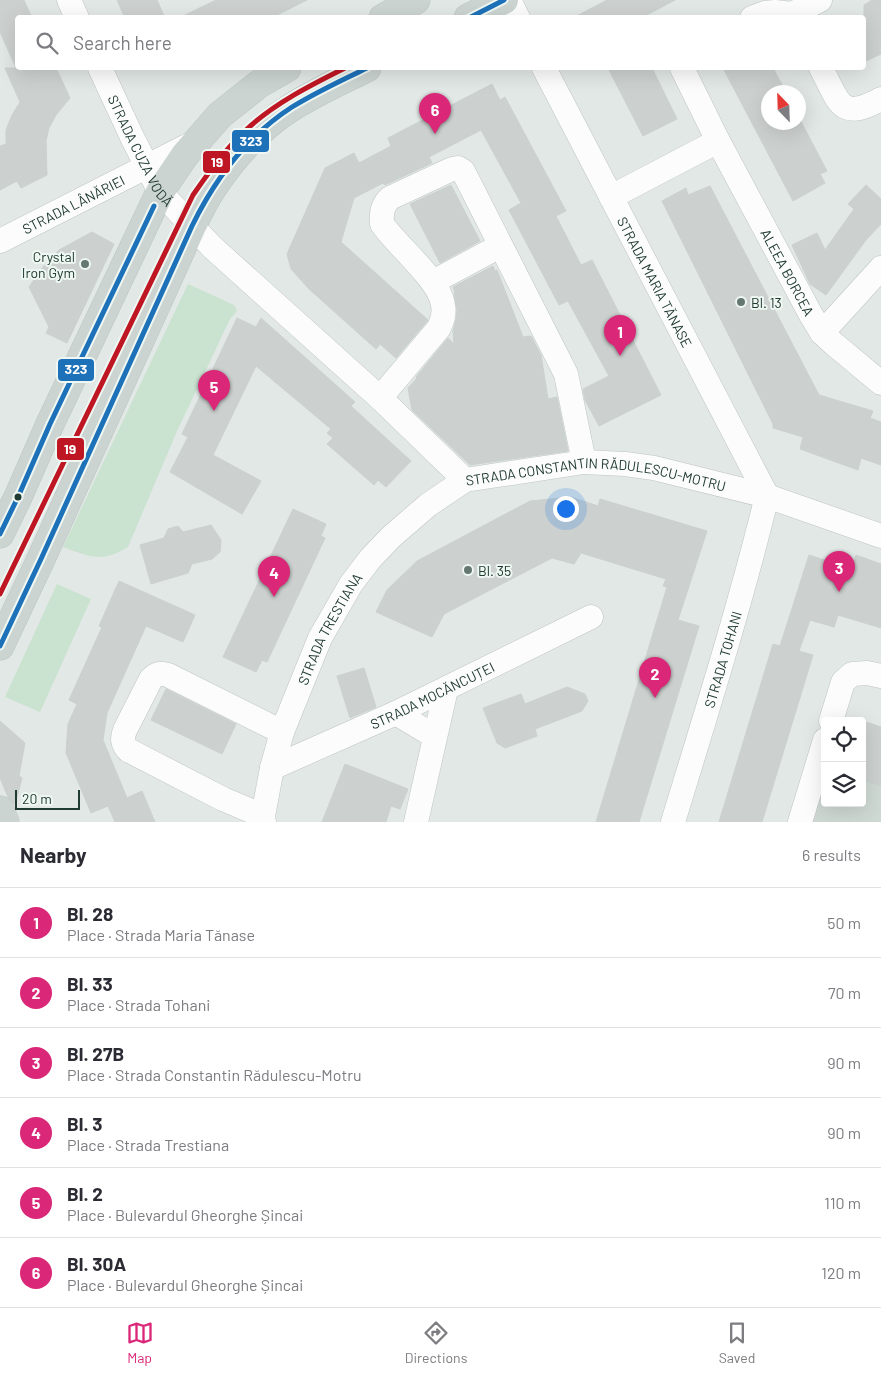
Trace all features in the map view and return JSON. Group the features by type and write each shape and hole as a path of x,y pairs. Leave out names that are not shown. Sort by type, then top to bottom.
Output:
{"main road":[{"path":"384,11 416,0"},
{"path":"474,15 504,0"},
{"path":"0,534 160,192 185,154 220,115 259,84 284,70"},
{"path":"0,646 41,560 192,226 211,190 255,137 274,120 292,107 363,70"},
{"path":"0,810 5,822"}],"street":[{"path":"509,0 516,15"},
{"path":"795,15 820,0"},
{"path":"760,15 774,12 788,15"},
{"name":"STRADA CUZA VODĂ","path":"101,70 160,192 192,226"},
{"name":"STRADA MARIA TĂNASE","path":"545,70 767,496"},
{"name":"ALEEA BORCEA","path":"683,70 718,141 810,315 822,333 881,383"},
{"path":"822,70 840,103 846,108 864,108 881,99"},
{"path":"611,198 718,141"},
{"name":"STRADA LÂNĂRIEI","path":"0,240 195,142"},
{"path":"380,398 439,328 443,319 441,295 382,224 384,204 390,198 452,169 460,169 566,374 584,462"},
{"name":"STRADA CONSTANTIN RĂDULESCU-MOTRU","path":"192,226 212,247 380,398 465,480 584,462 625,464 654,468 767,496 881,536"},
{"path":"432,282 500,246"},
{"path":"822,333 881,268"},
{"name":"STRADA TRESTIANA","path":"264,819 272,768 282,732 320,638 351,584 370,559 391,538 428,505 465,480"},
{"name":"STRADA TOHANI","path":"673,822 740,601 767,496"},
{"name":"STRADA MOCĂNCUȚEI","path":"272,768 396,713 591,617"},
{"path":"832,717 843,682 852,674 867,673 881,676"},
{"path":"264,819 128,750 123,742 123,737 151,679 155,675 162,674 168,675 282,732"},
{"path":"416,822 446,688"},
{"path":"396,713 434,736"},
{"path":"800,822 821,753"}],"shaded area":[{"path":"821,776 821,807 866,807 866,781 881,786 881,822 807,822"}],"green space":[{"path":"188,284 234,305 237,311 230,319 177,431 128,547 111,555 96,557 63,547"},
{"path":"57,584 91,599 40,712 5,697"}],"building":[{"path":"0,0 24,0 31,15 15,15 15,66 0,32"},
{"path":"117,0 157,0 164,15 124,15"},
{"path":"216,0 307,0 277,15 185,15"},
{"path":"607,0 675,0 647,15 579,15"},
{"path":"872,0 881,0 881,54 866,61 866,15 864,15 864,5"},
{"path":"5,68 15,68 15,70 57,70 70,98 56,115 49,128 46,141 47,175 21,188 17,181 0,190 0,146 6,144 6,130 20,102"},
{"path":"609,70 653,70 677,119 643,136"},
{"path":"724,70 774,70 782,85 761,85 761,130 805,130 827,171 820,174 825,183 793,201"},
{"path":"492,84 500,100 505,97 566,211 556,216 581,265 592,260 661,395 599,426 585,400 583,389 609,376 568,301 559,305 509,210 521,203 481,130 429,157 432,163 385,185 383,183 354,198 341,242 428,320 396,358 380,344 376,349 309,289 291,269 287,254 325,168 354,153 359,163 391,146 388,138"},
{"path":"451,185 480,241 440,263 410,204"},
{"path":"866,185 881,199 881,224 866,240 826,295 810,284 792,245 817,233 825,250 854,209 848,204"},
{"name":"Bl. 13","path":"710,186 819,395 873,411 870,418 881,422 881,465 861,458 858,470 800,449 803,437 773,428 773,424 662,201 686,188 688,195"},
{"path":"92,232 114,244 67,343 46,333 49,327 29,287 43,267 59,250"},
{"path":"493,266 495,271 497,270 523,337 531,336 541,355 548,399 557,397 568,451 470,465 412,410 408,388 448,338 454,344 453,331 457,311 453,287"},
{"path":"237,318 256,327 261,318 355,402 351,406 411,461 386,487 378,480 374,485 327,444 333,438 327,433 331,429 256,366 213,455 261,481 242,514 170,472 188,437 182,434"},
{"path":"571,497 598,506 600,499 707,531 678,620 699,626 639,822 596,822 667,587 663,586 666,579 581,553 574,564 552,558 444,614 432,637 376,612 387,590 417,561 530,501"},
{"path":"293,509 326,524 321,536 325,538 267,662 262,660 256,672 223,657"},
{"path":"211,525 221,540 220,552 212,559 192,564 188,573 151,584 140,545 164,538 168,529 178,526 183,532"},
{"path":"809,555 852,569 856,555 881,564 881,628 838,615 834,627 810,620 799,651 813,655 762,822 719,822 773,644 780,646"},
{"path":"119,581 195,615 183,642 146,626 107,713 103,740 127,798 142,791 155,822 115,822 108,806 91,813 66,753 68,724 77,704 69,700 102,627 99,626"},
{"path":"364,668 376,707 350,718 337,676"},
{"path":"567,687 585,694 588,701 582,711 535,729 537,736 505,748 497,743 483,708 521,694 525,704"},
{"path":"166,689 236,724 222,754 151,720"},
{"path":"0,721 25,743 19,776 22,778 15,805 8,797 0,778"},
{"path":"866,722 881,727 881,786 866,781"},
{"path":"345,764 408,789 400,809 391,806 386,822 322,822"}],"transit line":[{"name":"323","path":"475,15 504,0"},
{"name":"19","path":"0,594 193,195 239,136 269,111 294,95 341,70"},
{"name":"323","path":"0,646 192,226 211,192 234,160 261,131 292,107 310,96 363,70"},
{"name":"323","path":"0,534 154,206"}],"place":[{"name":"Bl. 30A","path":"435,134"},
{"name":"Crystal Iron Gym","path":"85,264"},
{"name":"Bl. 13","path":"741,302"},
{"name":"Bl. 28","path":"620,356"},
{"name":"Bl. 2","path":"214,411"},
{"name":"Bl. 35","path":"468,570"},
{"name":"Bl. 27B","path":"839,592"},
{"name":"Bl. 3","path":"274,597"},
{"name":"Bl. 33","path":"655,698"}]}
